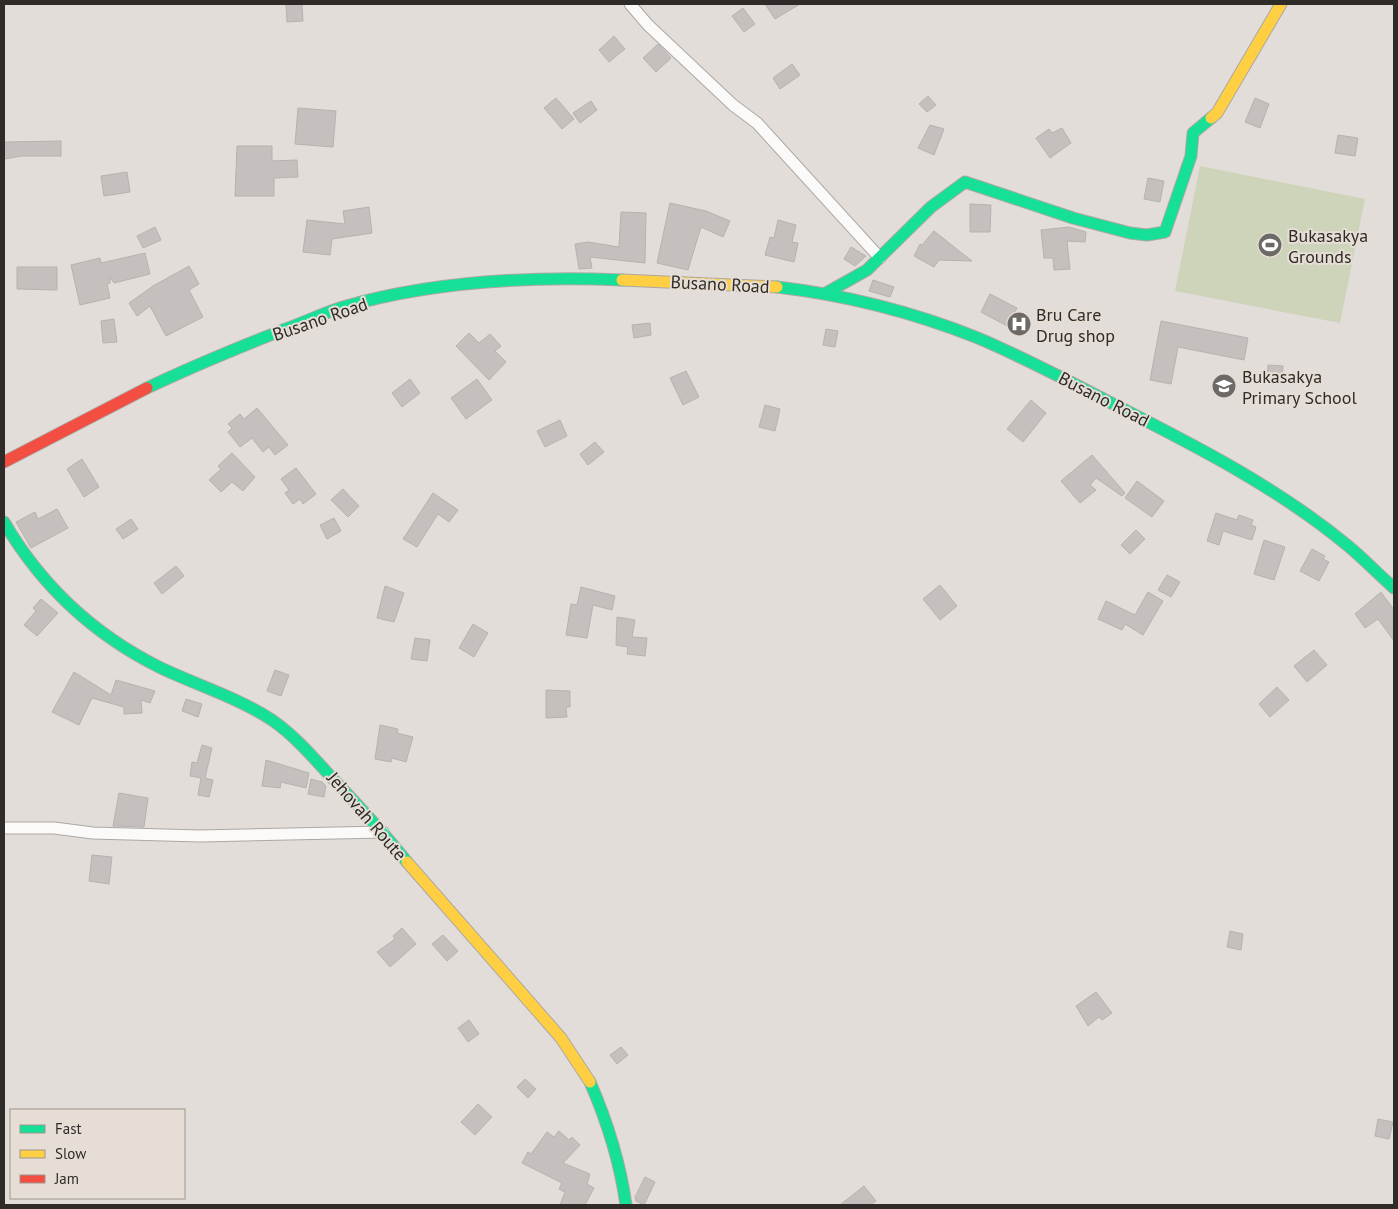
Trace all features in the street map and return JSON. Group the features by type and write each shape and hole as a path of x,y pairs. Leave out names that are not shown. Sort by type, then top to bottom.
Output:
{"street":[{"path":"630,4 662,38 733,105 768,134 880,258"},
{"path":"826,293 864,272 944,197 960,183 965,182 1073,218 1130,233 1147,235 1165,232 1191,156 1193,133 1217,114 1281,4"},
{"name":"Busano Road","path":"4,462 136,393 205,361 342,308 419,290 498,281 564,278 774,287 826,293 879,305 977,338 1126,410 1268,488 1346,544 1394,588"},
{"name":"Jehovah Route","path":"4,522 22,553 43,578 89,624 158,666 248,706 271,720 292,736 384,832 431,892 560,1038 589,1080 605,1116 623,1182 626,1205"},
{"path":"4,828 54,828 93,833 200,836 384,832"}],"green space":[{"name":"Bukasakya Grounds","path":"1200,166 1365,199 1340,323 1175,291"}],"building":[{"path":"286,4 302,4 303,21 287,22"},
{"path":"765,4 800,4 775,19"},
{"path":"743,8 755,24 744,32 732,16"},
{"path":"614,36 625,49 609,62 599,50"},
{"path":"658,44 671,58 656,72 643,58"},
{"path":"792,64 800,75 780,89 773,78"},
{"path":"928,96 936,105 927,112 919,104"},
{"path":"556,98 574,119 562,129 544,108"},
{"path":"1255,98 1269,104 1260,128 1245,122"},
{"path":"591,101 597,110 580,123 573,113"},
{"path":"298,108 336,111 333,147 295,144"},
{"path":"930,125 944,129 934,155 918,148"},
{"path":"1062,128 1071,143 1050,158 1036,138 1049,129 1052,133"},
{"path":"1338,135 1358,138 1355,156 1335,153"},
{"path":"61,141 61,156 22,156 4,159 4,142"},
{"path":"237,146 272,146 272,161 297,160 298,177 274,178 274,196 235,196"},
{"path":"127,172 130,192 104,196 101,176"},
{"path":"1148,178 1164,181 1160,202 1144,199"},
{"path":"670,203 706,211 730,221 723,237 701,227 688,270 657,263"},
{"path":"970,204 991,205 990,232 970,232"},
{"path":"369,207 372,233 332,239 330,255 303,252 307,220 345,224 343,211"},
{"path":"621,212 646,213 645,263 590,257 592,268 579,269 575,244 588,242 619,247"},
{"path":"778,220 796,225 792,242 798,243 794,262 765,255 770,237 774,238"},
{"path":"155,227 161,240 143,248 137,236"},
{"path":"1069,227 1086,232 1085,242 1067,241 1070,269 1054,270 1053,258 1044,258 1041,230"},
{"path":"934,231 972,261 939,260 934,267 914,256 920,244 922,245"},
{"path":"851,247 866,256 855,266 844,259"},
{"path":"145,253 150,274 114,283 110,277 110,283 107,284 110,298 80,305 71,265 100,258 101,263"},
{"path":"189,266 199,284 189,290 203,317 166,336 150,306 137,316 129,303 153,286"},
{"path":"17,267 57,267 57,290 17,289"},
{"path":"873,280 894,287 890,297 869,291"},
{"path":"990,294 1017,308 1007,326 981,312"},
{"path":"114,319 117,342 103,343 101,321"},
{"path":"1161,321 1248,338 1244,360 1178,347 1171,384 1150,380"},
{"path":"650,323 651,335 634,338 632,325"},
{"path":"826,329 838,331 835,347 823,345"},
{"path":"469,333 479,343 490,334 501,346 495,351 506,362 489,380 456,346"},
{"path":"1268,365 1283,366 1282,383 1267,383"},
{"path":"686,371 699,397 683,405 670,378"},
{"path":"410,379 420,393 402,407 392,393"},
{"path":"477,379 492,400 466,419 451,398"},
{"path":"1031,400 1046,413 1023,442 1007,429"},
{"path":"765,405 780,409 775,431 759,427"},
{"path":"257,408 288,445 275,455 269,447 263,452 252,438 240,447 228,432 232,428 228,424 240,414 244,419"},
{"path":"560,420 567,436 545,447 537,431"},
{"path":"595,442 604,452 588,465 580,454"},
{"path":"232,453 255,477 243,491 232,482 221,492 209,480 221,469 218,466"},
{"path":"1092,455 1125,493 1122,496 1096,478 1090,485 1096,490 1080,503 1061,481"},
{"path":"82,459 99,487 84,497 67,469"},
{"path":"296,468 316,494 303,504 300,499 293,504 285,493 289,490 281,479"},
{"path":"1137,481 1164,501 1152,517 1125,498"},
{"path":"343,489 359,506 348,517 331,500"},
{"path":"433,493 458,510 449,522 438,514 417,547 403,539"},
{"path":"57,509 68,528 31,548 16,522 35,512 38,519"},
{"path":"1216,513 1237,520 1239,515 1253,520 1251,525 1256,527 1252,540 1223,531 1219,545 1207,541"},
{"path":"334,518 341,531 327,539 320,525"},
{"path":"131,519 138,529 123,539 116,529"},
{"path":"1136,530 1145,539 1130,554 1121,545"},
{"path":"1264,540 1285,547 1274,580 1254,574"},
{"path":"1312,549 1325,556 1323,559 1329,562 1319,581 1300,571"},
{"path":"176,566 184,576 162,594 154,583"},
{"path":"1167,575 1180,582 1171,597 1158,590"},
{"path":"940,585 957,606 940,620 923,599"},
{"path":"385,586 404,593 394,622 377,618"},
{"path":"581,587 615,596 612,610 593,605 587,638 566,635 571,604 577,605"},
{"path":"1148,592 1163,601 1143,635 1125,624 1122,630 1098,619 1106,601 1135,615"},
{"path":"1381,592 1394,610 1394,641 1378,619 1365,628 1355,614"},
{"path":"41,599 58,613 37,636 24,625 36,611 33,608"},
{"path":"617,617 635,620 632,637 647,638 645,656 627,654 628,647 616,645"},
{"path":"473,624 488,633 474,657 459,648"},
{"path":"415,638 430,640 427,661 411,659"},
{"path":"1314,650 1327,665 1307,682 1294,666"},
{"path":"275,670 289,675 281,696 267,691"},
{"path":"74,672 111,695 116,680 155,691 150,703 141,700 142,713 124,714 124,707 92,698 79,725 52,712"},
{"path":"1277,687 1289,700 1270,717 1259,704"},
{"path":"546,690 570,691 570,707 566,707 567,717 546,718"},
{"path":"186,699 202,704 198,717 182,711"},
{"path":"380,725 398,729 397,733 413,737 406,762 392,758 391,762 375,759"},
{"path":"202,745 212,748 205,778 213,780 209,797 198,795 201,778 190,776 192,762 197,763"},
{"path":"266,760 309,773 306,788 281,782 280,788 262,786"},
{"path":"311,779 322,782 326,786 324,797 308,794"},
{"path":"119,793 148,798 144,827 113,826"},
{"path":"92,855 112,857 109,884 89,881"},
{"path":"402,928 416,944 390,967 377,952 395,939 393,936"},
{"path":"1230,931 1243,934 1241,950 1227,947"},
{"path":"443,935 458,951 447,961 432,944"},
{"path":"1096,992 1112,1013 1102,1020 1099,1017 1088,1026 1076,1006"},
{"path":"469,1020 479,1034 468,1042 458,1028"},
{"path":"621,1047 628,1055 617,1064 610,1055"},
{"path":"525,1079 536,1089 528,1098 517,1087"},
{"path":"478,1104 492,1117 475,1135 461,1122"},
{"path":"1378,1119 1393,1122 1389,1139 1375,1136"},
{"path":"559,1131 569,1140 572,1137 580,1145 563,1163 590,1174 587,1184 594,1188 585,1205 560,1205 565,1192 559,1189 562,1183 522,1163 528,1152 531,1154 547,1132 554,1137"},
{"path":"645,1177 655,1182 644,1205 636,1201 635,1197"},
{"path":"864,1186 876,1201 870,1205 840,1205"}],"traffic: fast":[{"path":"826,293 867,270 931,207 965,182 1073,218 1130,233 1147,235 1165,232 1191,156 1193,133 1211,118"},
{"path":"147,388 214,358 328,312 377,298 411,291 481,282 552,279 622,280"},
{"path":"777,287 854,300 929,320 978,338 1031,362 1177,437 1265,487 1321,524 1359,555 1394,588"},
{"path":"4,522 35,567 52,587 71,606 112,639 135,654 173,674 259,712 288,733 361,809 407,862"},
{"path":"590,1082 612,1142 626,1205"}],"traffic: slow":[{"path":"1211,118 1217,113 1281,4"},
{"path":"622,280 777,287"},
{"path":"407,862 561,1038 590,1082"}],"traffic: jam":[{"path":"4,462 147,388"}],"place":[{"name":"Bukasakya Grounds","path":"1270,245"},
{"name":"Bru Care Drug shop","path":"1019,324"},
{"name":"Bukasakya Primary School","path":"1224,386"}]}
